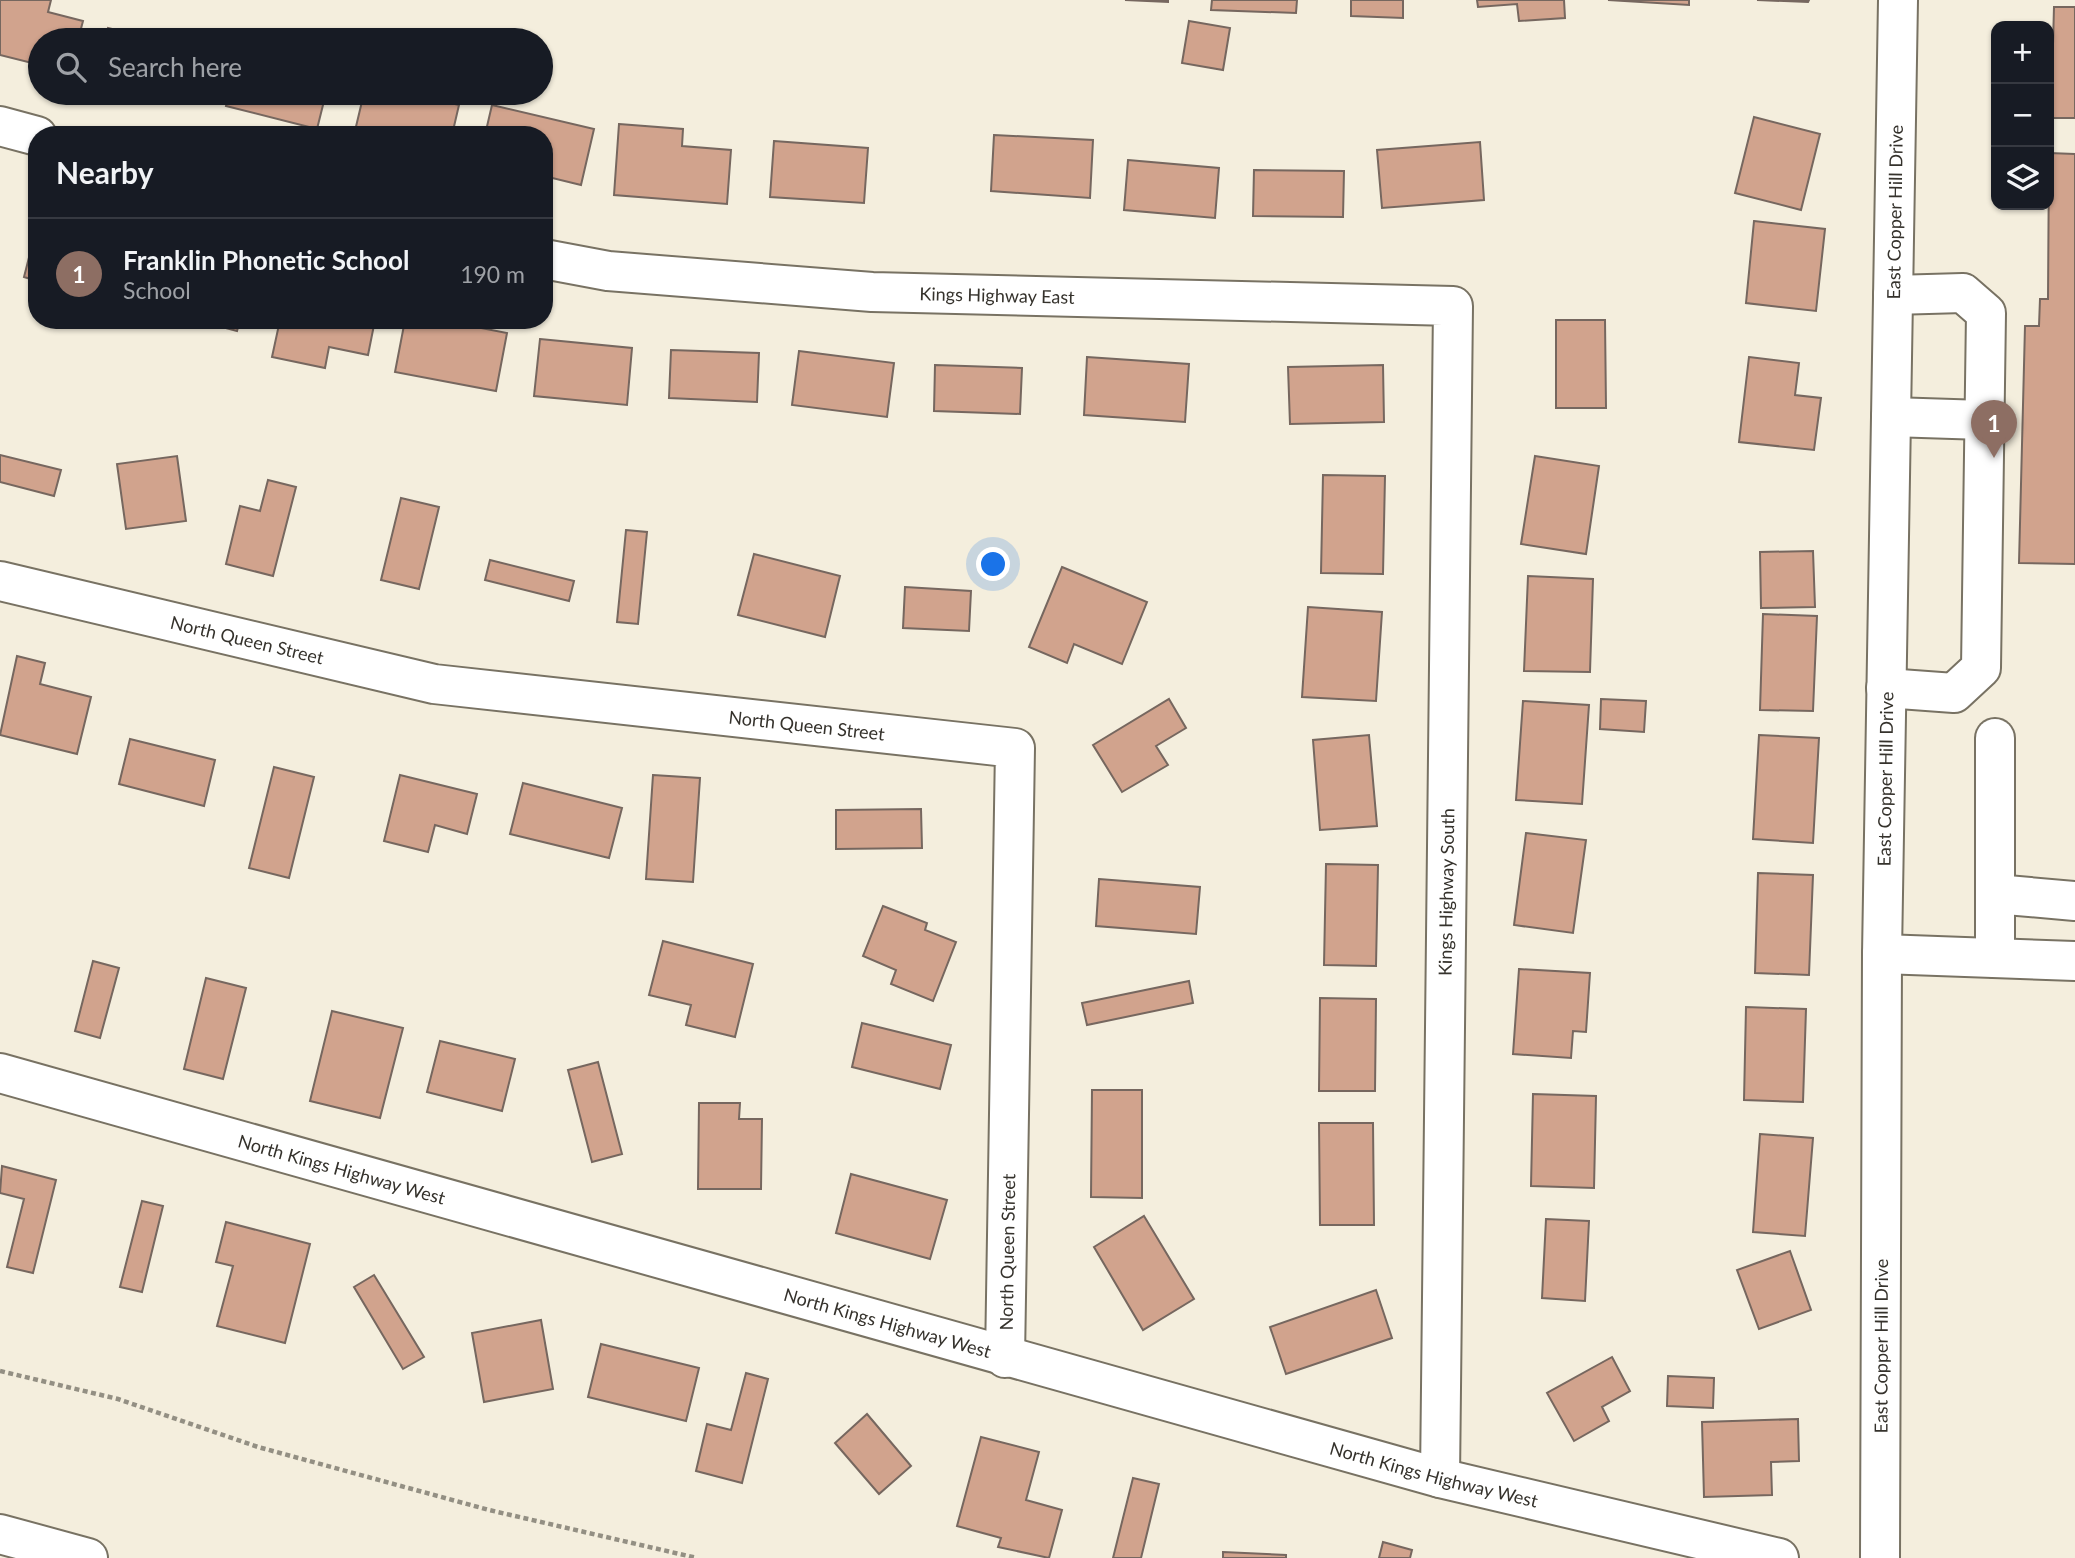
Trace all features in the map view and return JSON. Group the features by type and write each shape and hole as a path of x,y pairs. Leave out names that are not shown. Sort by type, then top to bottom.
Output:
{"street":[{"name":"East Copper Hill Drive","path":"1880,1558 1882,954 1898,0"},
{"path":"0,126 28,134"},
{"name":"Kings Highway East","path":"553,261 608,271 872,292 1453,306"},
{"path":"1886,688 1954,692 1981,668 1986,313 1964,293 1893,295"},
{"name":"Kings Highway South","path":"1440,1478 1453,306"},
{"path":"1891,417 1984,420"},
{"name":"North Queen Street","path":"0,581 434,684 1015,748 1005,1358"},
{"path":"1994,958 1995,738"},
{"path":"1995,894 2075,901"},
{"path":"1882,954 2075,961"},
{"name":"North Kings Highway West","path":"0,1073 1005,1358 1440,1478 1779,1558"},
{"path":"0,1534 88,1558"}],"path":[{"path":"0,1371 118,1399 296,1458 489,1510 697,1558"}],"building":[{"path":"0,0 51,0 48,12 83,21 81,28 28,28 28,62 0,55"},
{"path":"1125,0 1168,0 1168,2"},
{"path":"1212,0 1297,0 1296,13 1211,10"},
{"path":"1351,0 1403,0 1403,18 1351,16"},
{"path":"1477,0 1564,0 1565,18 1519,21 1517,4 1478,7"},
{"path":"1608,0 1689,0 1689,5"},
{"path":"1757,0 1809,0 1808,2"},
{"path":"2054,7 2075,7 2075,118 2054,118"},
{"path":"1189,21 1230,28 1223,70 1182,63"},
{"path":"323,105 318,126 305,126 226,106"},
{"path":"361,105 459,105 454,126 356,126"},
{"path":"492,105 594,129 581,185 553,178 553,126 487,126"},
{"path":"1754,117 1820,134 1801,210 1735,193"},
{"path":"619,124 683,129 682,146 731,150 727,204 614,195"},
{"path":"994,135 1093,140 1090,198 991,191"},
{"path":"774,141 868,148 864,203 770,197"},
{"path":"1480,142 1484,200 1382,208 1377,150"},
{"path":"2054,153 2075,154 2075,564 2019,563 2025,326 2039,326 2040,299 2048,299 2049,210 2054,210"},
{"path":"1128,160 1219,168 1215,218 1124,210"},
{"path":"1254,170 1344,171 1343,217 1253,216"},
{"path":"1754,221 1825,229 1816,311 1746,303"},
{"path":"28,261 28,278 24,277"},
{"path":"1556,320 1605,320 1606,408 1556,408"},
{"path":"278,329 373,329 368,355 329,347 325,368 272,357"},
{"path":"403,329 486,329 507,333 496,391 395,372"},
{"path":"540,339 632,348 627,405 534,396"},
{"path":"671,350 759,353 757,402 669,398"},
{"path":"799,351 894,363 887,417 792,405"},
{"path":"1087,357 1189,364 1185,422 1084,415"},
{"path":"1749,357 1799,363 1795,395 1821,398 1814,450 1739,442"},
{"path":"935,365 1022,368 1020,414 934,411"},
{"path":"1383,365 1384,422 1290,424 1288,367"},
{"path":"0,455 61,470 54,496 0,482"},
{"path":"177,456 186,521 126,529 117,464"},
{"path":"1535,456 1599,466 1586,554 1521,544"},
{"path":"1323,475 1385,476 1383,574 1321,573"},
{"path":"268,480 296,487 273,576 226,564 240,506 260,511"},
{"path":"401,498 439,507 419,589 381,580"},
{"path":"626,530 647,532 638,624 617,622"},
{"path":"1813,551 1815,607 1761,608 1760,552"},
{"path":"754,554 840,576 825,637 738,615"},
{"path":"490,560 574,581 569,601 485,580"},
{"path":"1062,567 1147,602 1122,664 1074,644 1067,663 1029,647"},
{"path":"1528,576 1593,579 1590,672 1524,671"},
{"path":"905,587 971,591 969,631 903,628"},
{"path":"1308,607 1382,612 1376,701 1302,697"},
{"path":"1763,614 1817,616 1813,711 1760,710"},
{"path":"17,656 45,663 40,684 91,697 77,754 0,735"},
{"path":"1169,699 1186,728 1156,746 1168,765 1122,792 1093,745"},
{"path":"1601,699 1646,701 1644,732 1600,729"},
{"path":"1523,701 1589,705 1582,804 1516,800"},
{"path":"1369,735 1377,826 1320,830 1313,740"},
{"path":"1759,735 1819,738 1813,843 1753,839"},
{"path":"130,739 215,760 204,806 119,784"},
{"path":"274,767 314,777 289,878 249,868"},
{"path":"400,775 477,794 467,834 435,825 428,852 384,841"},
{"path":"653,775 700,778 693,882 646,879"},
{"path":"523,783 622,808 609,858 510,834"},
{"path":"921,809 922,848 836,849 836,810"},
{"path":"1526,833 1586,840 1573,933 1514,925"},
{"path":"1326,864 1378,865 1376,966 1324,965"},
{"path":"1758,873 1813,875 1809,975 1755,973"},
{"path":"1099,879 1200,887 1196,934 1096,926"},
{"path":"883,906 927,923 925,930 956,942 933,1001 891,984 896,970 863,956"},
{"path":"663,941 753,964 735,1037 686,1025 691,1005 649,995"},
{"path":"93,961 119,968 100,1038 75,1031"},
{"path":"1519,969 1590,973 1586,1032 1573,1031 1571,1058 1513,1054"},
{"path":"206,978 246,988 223,1079 184,1069"},
{"path":"1189,981 1193,1003 1087,1025 1082,1003"},
{"path":"1320,998 1376,999 1375,1091 1319,1091"},
{"path":"1746,1007 1806,1009 1803,1102 1744,1100"},
{"path":"332,1011 403,1028 380,1118 310,1101"},
{"path":"862,1023 951,1045 940,1089 852,1067"},
{"path":"440,1041 515,1059 502,1111 427,1092"},
{"path":"598,1062 622,1154 592,1162 568,1070"},
{"path":"1092,1090 1142,1090 1142,1198 1091,1197"},
{"path":"1533,1094 1596,1096 1594,1188 1531,1186"},
{"path":"699,1103 740,1103 739,1119 762,1119 761,1189 698,1189"},
{"path":"1319,1123 1373,1123 1374,1225 1320,1225"},
{"path":"1760,1134 1813,1138 1805,1236 1753,1232"},
{"path":"2,1166 56,1180 33,1273 7,1267 24,1199 0,1193"},
{"path":"851,1174 947,1200 930,1259 836,1233"},
{"path":"142,1201 163,1206 142,1292 120,1287"},
{"path":"1144,1216 1194,1299 1143,1330 1094,1247"},
{"path":"1546,1219 1589,1221 1585,1301 1542,1298"},
{"path":"226,1222 310,1244 285,1343 217,1326 233,1266 216,1262"},
{"path":"1790,1251 1811,1310 1759,1329 1737,1270"},
{"path":"374,1275 424,1357 403,1369 354,1287"},
{"path":"1376,1290 1392,1338 1286,1374 1270,1327"},
{"path":"541,1320 553,1389 484,1402 472,1333"},
{"path":"601,1344 699,1368 686,1421 588,1397"},
{"path":"1612,1357 1630,1391 1602,1407 1609,1421 1574,1441 1547,1393"},
{"path":"746,1373 768,1379 742,1483 696,1471 707,1424 731,1430"},
{"path":"1668,1376 1714,1378 1713,1408 1667,1406"},
{"path":"867,1414 911,1466 879,1494 835,1443"},
{"path":"1798,1419 1799,1461 1771,1462 1772,1495 1704,1497 1702,1422"},
{"path":"981,1437 1039,1452 1026,1500 1062,1510 1049,1558 998,1547 1001,1538 957,1526"},
{"path":"1133,1478 1159,1484 1141,1558 1113,1558"},
{"path":"1383,1542 1412,1550 1410,1558 1379,1558"},
{"path":"1223,1552 1286,1555 1286,1558 1223,1558"}],"place":[{"name":"Franklin Phonetic School","path":"1994,458"}]}
